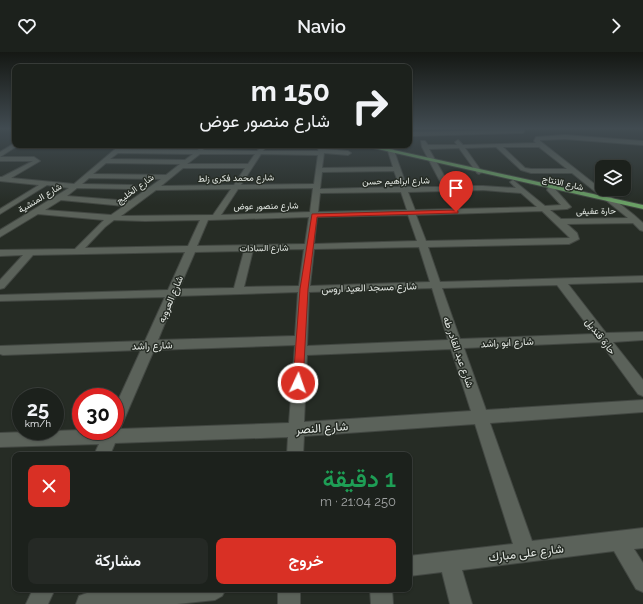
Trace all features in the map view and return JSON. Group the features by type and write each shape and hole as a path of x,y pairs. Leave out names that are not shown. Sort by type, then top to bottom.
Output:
{"main road":[{"name":"شارع الانتاج","path":"408,154 433,162 615,204"},
{"name":"شارع الانتاج","path":"479,172 513,182 615,204"},
{"path":"631,212 643,207"},
{"path":"631,212 643,211"}],"street":[{"name":"شارع المنشية","path":"2,231 60,198 114,154"},
{"name":"شارع الخليج","path":"78,251 93,232 133,204 197,154"},
{"name":"شارع العروبه","path":"124,404 191,249 211,217 236,187 258,154"},
{"path":"295,452 304,289 321,154"},
{"name":"شارع عبد القادر طه","path":"392,154 526,553"},
{"path":"429,154 448,189"},
{"path":"466,154 479,172"},
{"path":"506,154 523,169 531,171 572,171"},
{"path":"553,154 572,171 615,204 631,212"},
{"path":"560,154 595,181"},
{"path":"1,155 37,161 16,177 2,179"},
{"path":"105,161 250,166"},
{"path":"319,170 397,169"},
{"path":"87,176 168,177"},
{"path":"2,179 16,177 46,183 76,186 132,187"},
{"path":"513,182 558,222"},
{"path":"0,212 46,183"},
{"name":"شارع محمد فكرى زلط","path":"154,188 236,187 317,189"},
{"name":"شارع ابراهيم حسن","path":"317,189 487,188 523,192"},
{"name":"شارع منصور عوض","path":"37,212 111,218 412,213 568,207 551,190"},
{"path":"614,196 631,212 643,228"},
{"path":"60,198 133,204"},
{"path":"0,202 16,203"},
{"name":"حارة عفيفى","path":"558,222 631,212"},
{"name":"شارع السادات","path":"0,253 422,245 569,241 575,239 574,235 558,222"},
{"path":"238,291 249,248"},
{"path":"0,286 31,252"},
{"name":"شارع مسجد العيد اروس","path":"0,298 643,279"},
{"name":"حارة قنديل","path":"560,282 643,390"},
{"name":"شارع ابو راشد","path":"300,346 456,344 643,336"},
{"name":"شارع راشد","path":"3,350 150,345 300,346"},
{"name":"شارع النصر","path":"124,431 296,430 643,406"},
{"name":"شارع النصر","path":"0,440 72,434"},
{"name":"شارع العروبه","path":"103,452 108,440"},
{"name":"شارع على مبارك","path":"412,566 643,538"},
{"path":"619,542 643,582"},
{"path":"450,562 461,604"},
{"path":"37,604 43,592"},
{"path":"94,604 192,592"},
{"path":"289,592 289,604"},
{"path":"381,592 382,604"}],"route":[{"path":"298,383 304,289 314,215 456,212"}]}
